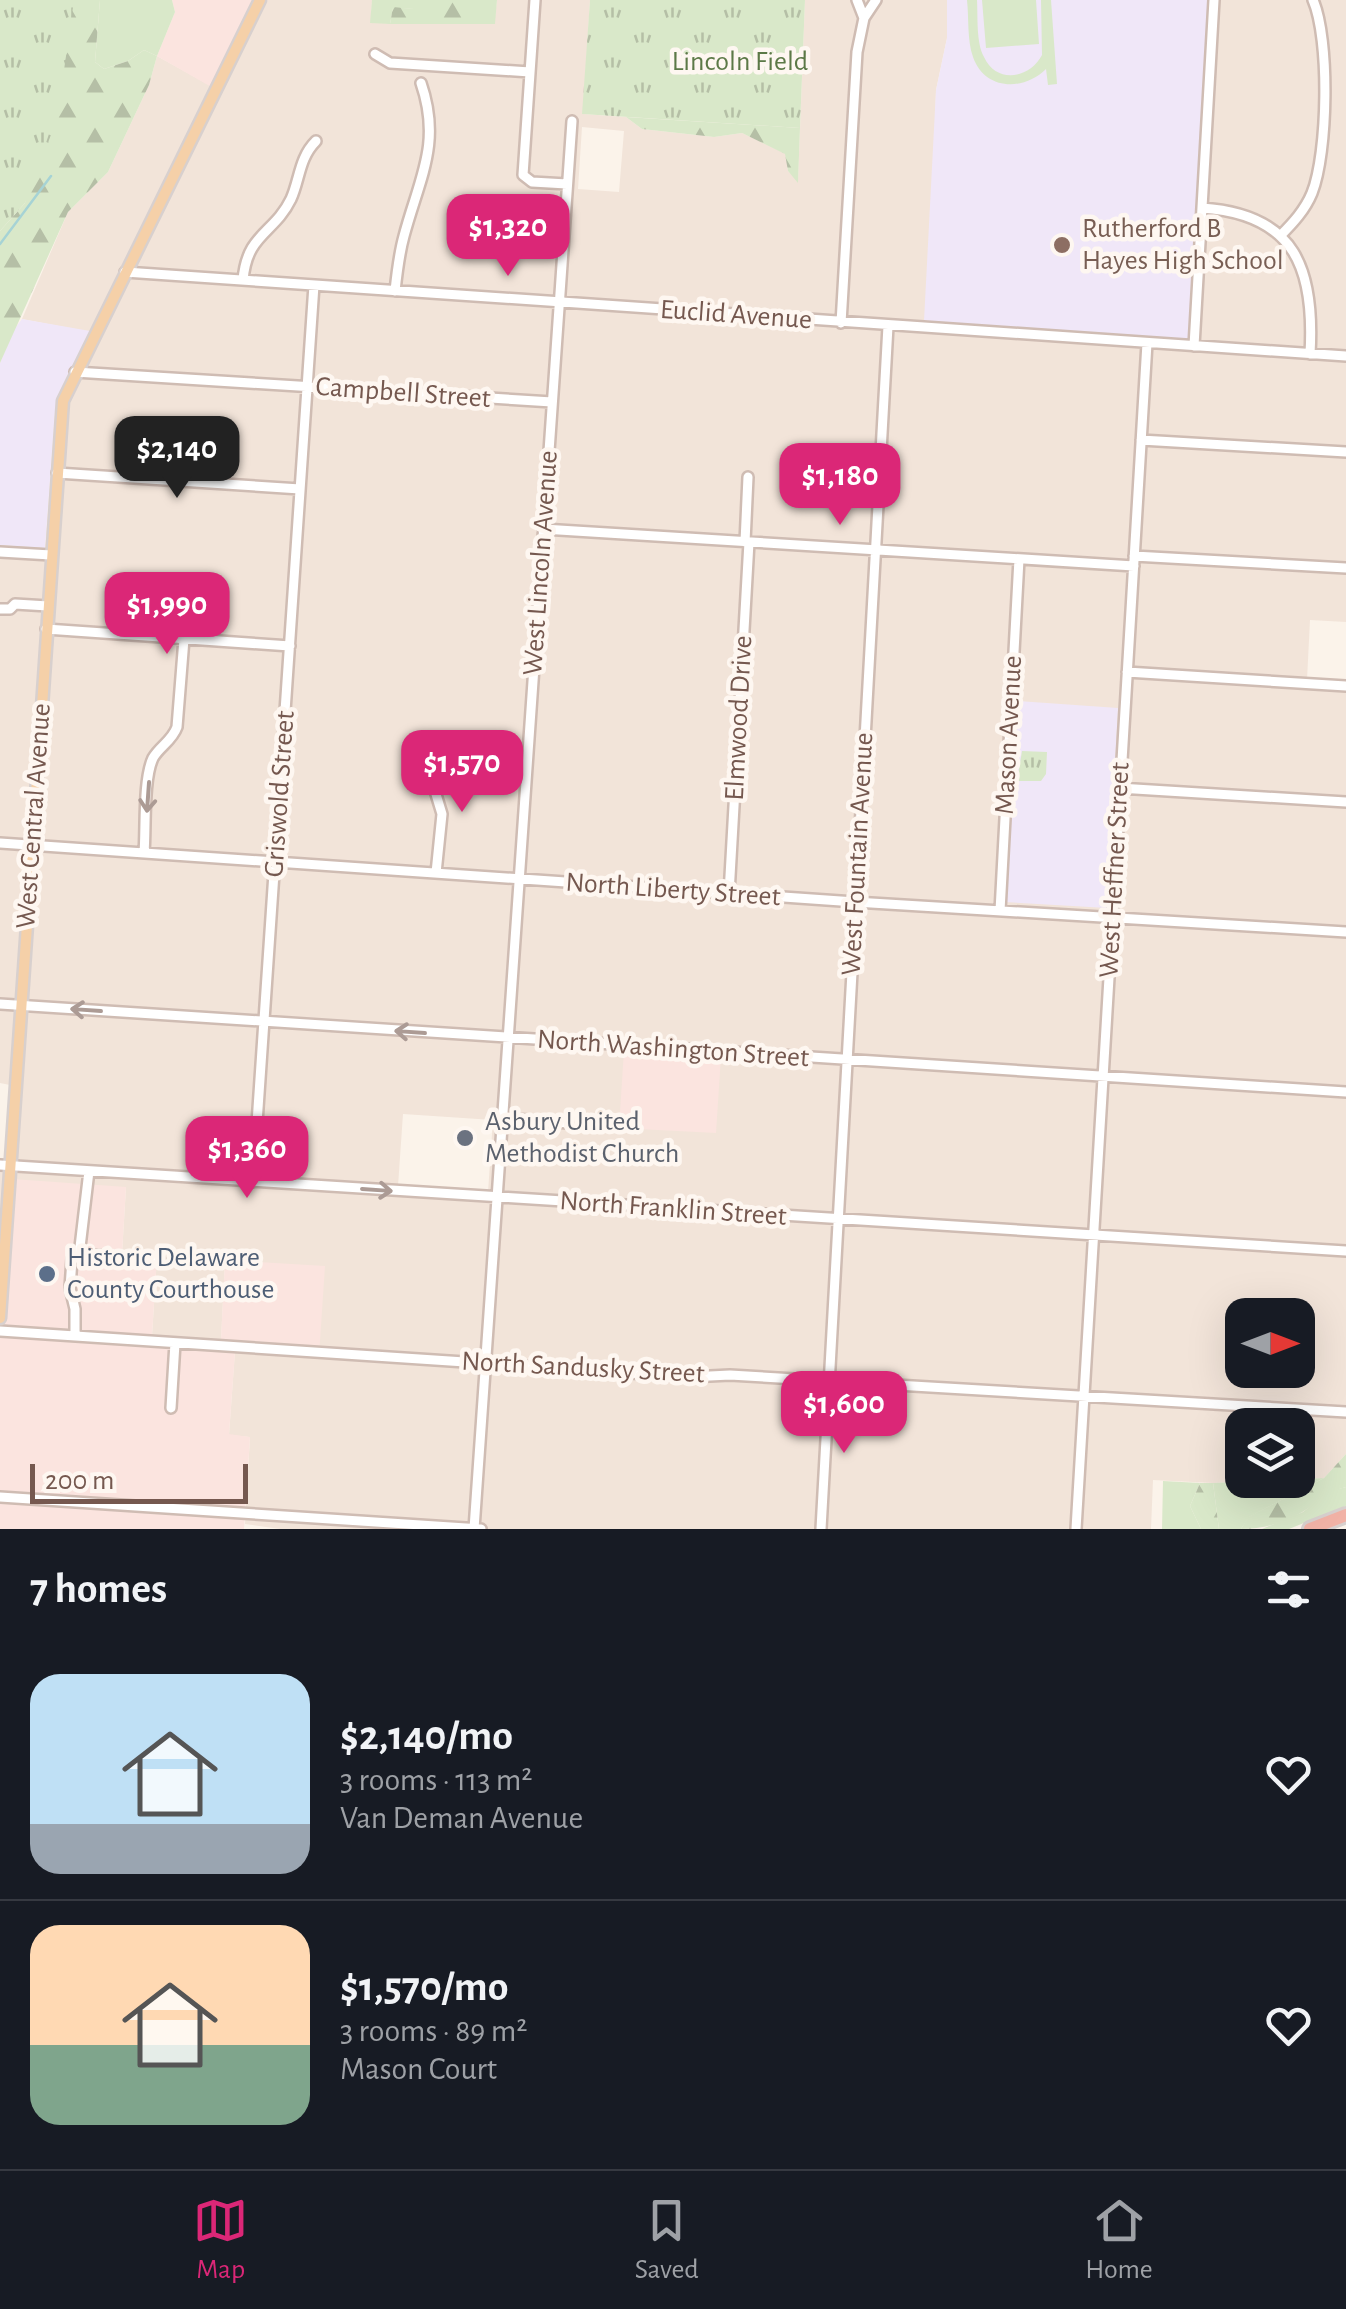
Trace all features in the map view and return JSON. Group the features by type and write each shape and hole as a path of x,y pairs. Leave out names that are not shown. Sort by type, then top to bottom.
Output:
{"highway":[{"path":"1310,1529 1346,1515"}],"main road":[{"name":"West Central Avenue","path":"0,1318 5,1166 21,1006 62,401 260,0"}],"street":[{"path":"527,180 523,173 536,0"},
{"path":"856,0 864,18"},
{"path":"842,322 858,52 864,18 876,0"},
{"path":"1194,346 1214,0"},
{"path":"1280,236 1308,203 1320,167 1323,65 1320,22 1313,0"},
{"path":"375,54 390,64 530,72"},
{"path":"395,291 404,235 428,160 429,114 421,83"},
{"name":"West Lincoln Avenue","path":"476,1529 572,121"},
{"path":"243,280 251,246 290,202 303,160 316,141"},
{"path":"527,180 567,184"},
{"path":"520,191 527,180"},
{"path":"1202,208 1239,213 1263,223 1280,236 1299,261 1310,292 1310,354"},
{"name":"Euclid Avenue","path":"126,272 1346,356"},
{"name":"Griswold Street","path":"254,1182 314,285"},
{"name":"West Fountain Avenue","path":"820,1529 888,326"},
{"name":"West Heffner Street","path":"1076,1529 1147,343"},
{"name":"Campbell Street","path":"75,372 552,402"},
{"path":"1141,440 1346,452"},
{"path":"57,474 300,489"},
{"name":"Elmwood Drive","path":"729,894 748,477"},
{"path":"543,530 1019,558 1346,568"},
{"path":"0,552 51,554"},
{"name":"Mason Avenue","path":"1000,911 1019,558"},
{"path":"0,610 14,604 48,606"},
{"path":"46,629 290,646"},
{"path":"144,853 150,769 155,755 171,740 177,727 184,639"},
{"path":"1127,672 1346,686"},
{"path":"432,753 432,781 442,814 436,874"},
{"path":"1119,788 1346,802"},
{"name":"North Liberty Street","path":"0,843 1346,932"},
{"name":"North Washington Street","path":"0,1004 1346,1092"},
{"path":"502,1118 568,1123"},
{"name":"North Franklin Street","path":"5,1166 1346,1251"},
{"path":"74,1336 72,1259 78,1254 85,1223 89,1171"},
{"path":"78,1254 160,1260"},
{"name":"North Sandusky Street","path":"0,1331 485,1364 1346,1412"},
{"path":"171,1408 175,1343"},
{"path":"0,1497 476,1529"}],"shaded area":[{"path":"172,0 268,0 220,92 157,56 175,12"},
{"path":"268,0 372,0 371,23 494,24 497,0 590,0 583,114 626,117 642,129 714,137 742,133 786,154 788,171 798,181 805,0 947,0 947,38 936,90 934,169 1189,339 1208,0 1346,0 1346,622 1310,620 1307,680 1346,683 1346,1454 1324,1478 1315,1478 1315,1408 1225,1408 1225,1482 1153,1480 1151,1529 280,1529 245,1524 250,1437 229,1435 235,1351 225,1260 221,1340 152,1336 157,1257 122,1254 126,1187 0,1248 0,1159 6,1158 10,1085 0,1083 0,545 45,547 55,411 89,332 22,319 68,212 108,172 149,85 157,56 220,91","holes":["582,127 624,131 619,192 578,189","403,1114 493,1120 488,1192 398,1186"]},
{"name":"Rutherford B Hayes High School","path":"947,0 1208,0 1189,339 924,321 936,90 947,38"},
{"path":"22,319 90,331 55,411 45,548 0,545 0,363 12,332"},
{"path":"1018,701 1118,708 1107,908 1004,902"},
{"path":"624,1050 721,1056 716,1133 619,1128"},
{"path":"12,1179 126,1187 122,1254 157,1257 152,1335 221,1339 225,1260 325,1266 319,1356 235,1352 229,1434 250,1437 244,1529 0,1529 0,1248"}],"green space":[{"path":"0,0 74,0 57,119 25,203 0,231"},
{"path":"65,0 100,0 95,62 104,69 128,61 144,50 157,56 149,85 108,172 68,212 0,363 0,231 25,203"},
{"path":"100,0 172,0 175,12 157,56 144,50 128,61 104,69 95,62"},
{"path":"372,0 414,0 414,9 393,8 390,24 370,23"},
{"path":"414,0 497,0 495,24 390,24 393,7 413,9"},
{"name":"Lincoln Field","path":"590,0 805,0 800,128 582,114"},
{"path":"967,0 977,0 984,57 997,72 1013,75 1030,69 1042,55 1041,0 1051,0 1057,84 1048,85 1046,69 1016,84 996,82 986,76 971,50"},
{"path":"982,0 1036,0 1039,44 986,48"},
{"path":"626,117 800,128 798,183 788,171 785,154 742,133 714,137 642,129"},
{"path":"1022,751 1047,752 1046,774 1041,781 1017,781"},
{"path":"1346,1454 1346,1487 1282,1522 1241,1529 1248,1517 1285,1498 1315,1498 1315,1483"},
{"path":"1163,1481 1200,1483 1190,1506 1201,1529 1162,1529"},
{"path":"1225,1482 1225,1498 1286,1498 1249,1517 1241,1529 1219,1529 1213,1483"},
{"path":"1200,1483 1213,1483 1219,1529 1201,1529 1190,1506"},
{"path":"1346,1487 1346,1506 1289,1529 1262,1529 1303,1512 1327,1492"}],"waterway":[{"path":"0,244 51,176"}],"place":[{"name":"Rutherford B Hayes High School","path":"1062,245"},
{"name":"Asbury United Methodist Church","path":"465,1138"},
{"name":"Historic Delaware County Courthouse","path":"47,1274"}]}
